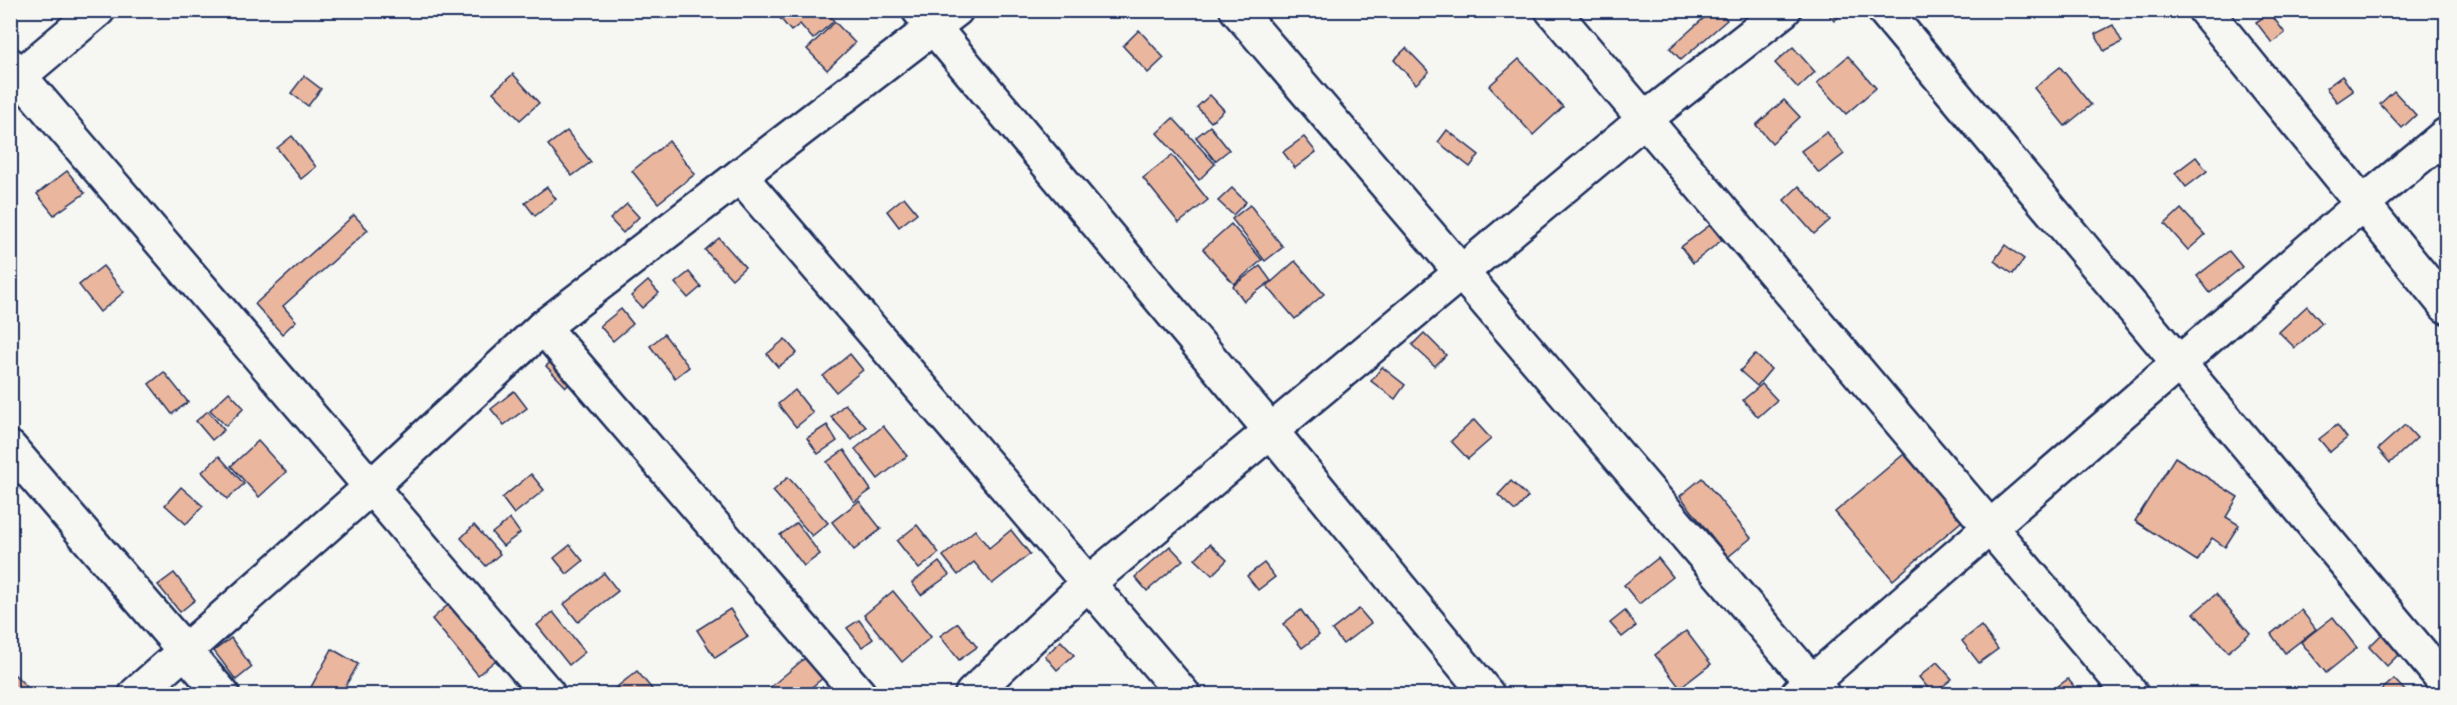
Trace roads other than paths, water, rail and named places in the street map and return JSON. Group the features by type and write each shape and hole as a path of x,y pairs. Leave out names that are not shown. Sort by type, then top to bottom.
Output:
{"street":[{"path":"98,10 14,75 548,694"},
{"path":"1237,10 1462,273 1811,690 1989,528 2362,204 2446,135"},
{"path":"1552,10 2131,694"},
{"path":"972,694 1087,584 1644,120 1784,10"},
{"path":"1884,10 2446,683"},
{"path":"2205,10 2446,306"},
{"path":"136,694 371,487 543,327 740,176 936,16 1487,694"},
{"path":"740,176 1183,694"},
{"path":"543,327 859,694"},
{"path":"10,447 222,694"}]}
